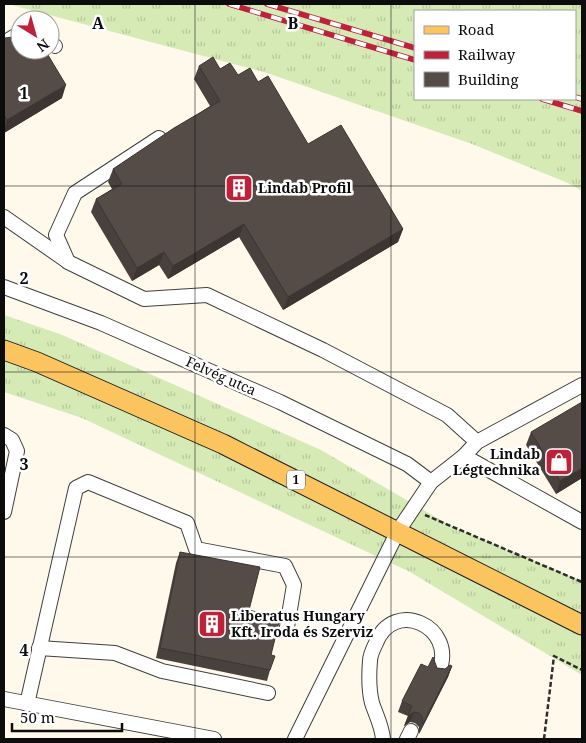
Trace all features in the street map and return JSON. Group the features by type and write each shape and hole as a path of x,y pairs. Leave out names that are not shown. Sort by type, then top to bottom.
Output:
{"main road":[{"name":"1","path":"4,350 37,362 223,444 582,625"}],"lane":[{"path":"68,262 56,235 76,193 164,135"},
{"path":"4,217 68,262 144,299 207,294 323,350 447,415 477,442"},
{"name":"Felvég utca","path":"4,287 101,323 280,402 407,464 431,482"},
{"path":"294,739 398,531 431,482 464,456 477,442 582,385"},
{"path":"4,435 12,440 17,451 4,512"},
{"path":"464,456 582,522"},
{"path":"27,704 76,488 88,482 187,523 196,549 285,566 294,585 287,628"},
{"path":"383,739 382,728 372,701 370,659 379,634 387,626 398,620 408,619 427,628 438,638 442,647 443,661 439,671"},
{"path":"39,648 115,654 162,671 268,693"},
{"path":"4,699 214,739"}],"path":[{"path":"413,508 432,519 582,582"},
{"path":"544,739 554,656 582,670"}],"green space":[{"path":"8,4 582,4 582,191 568,183 472,144 267,73 60,18 60,10 31,10"},
{"path":"4,315 60,334 321,450 451,526 582,581 582,675 410,572 82,418 4,392"}],"building":[{"path":"10,37 10,60 51,60 66,85 7,120 4,115 5,38"},
{"name":"Lindab Profil","path":"213,57 220,69 230,63 238,75 250,68 258,82 268,76 308,144 341,125 403,229 288,297 244,224 173,266 164,252 137,268 96,199 122,184 113,169 174,128 220,101 199,66"},
{"name":"Lindab Légtechnika","path":"582,402 582,468 560,481 531,432"},
{"name":"Liberatus Hungary Kft. Iroda és Szerviz","path":"180,552 260,567 249,610 280,618 271,655 275,656 270,670 160,648"},
{"path":"433,657 437,668 445,669 450,665 452,666 423,724 422,716 419,713 414,712 408,716 412,706 402,701 421,664 428,667"}],"railway":[{"path":"229,4 414,60"},
{"path":"267,4 414,48"},
{"path":"576,97 582,99"},
{"path":"545,100 582,111"}],"place":[{"name":"Lindab Profil","path":"239,188"},
{"name":"Lindab Légtechnika","path":"559,462"},
{"name":"Liberatus Hungary Kft. Iroda és Szerviz","path":"212,624"}]}
